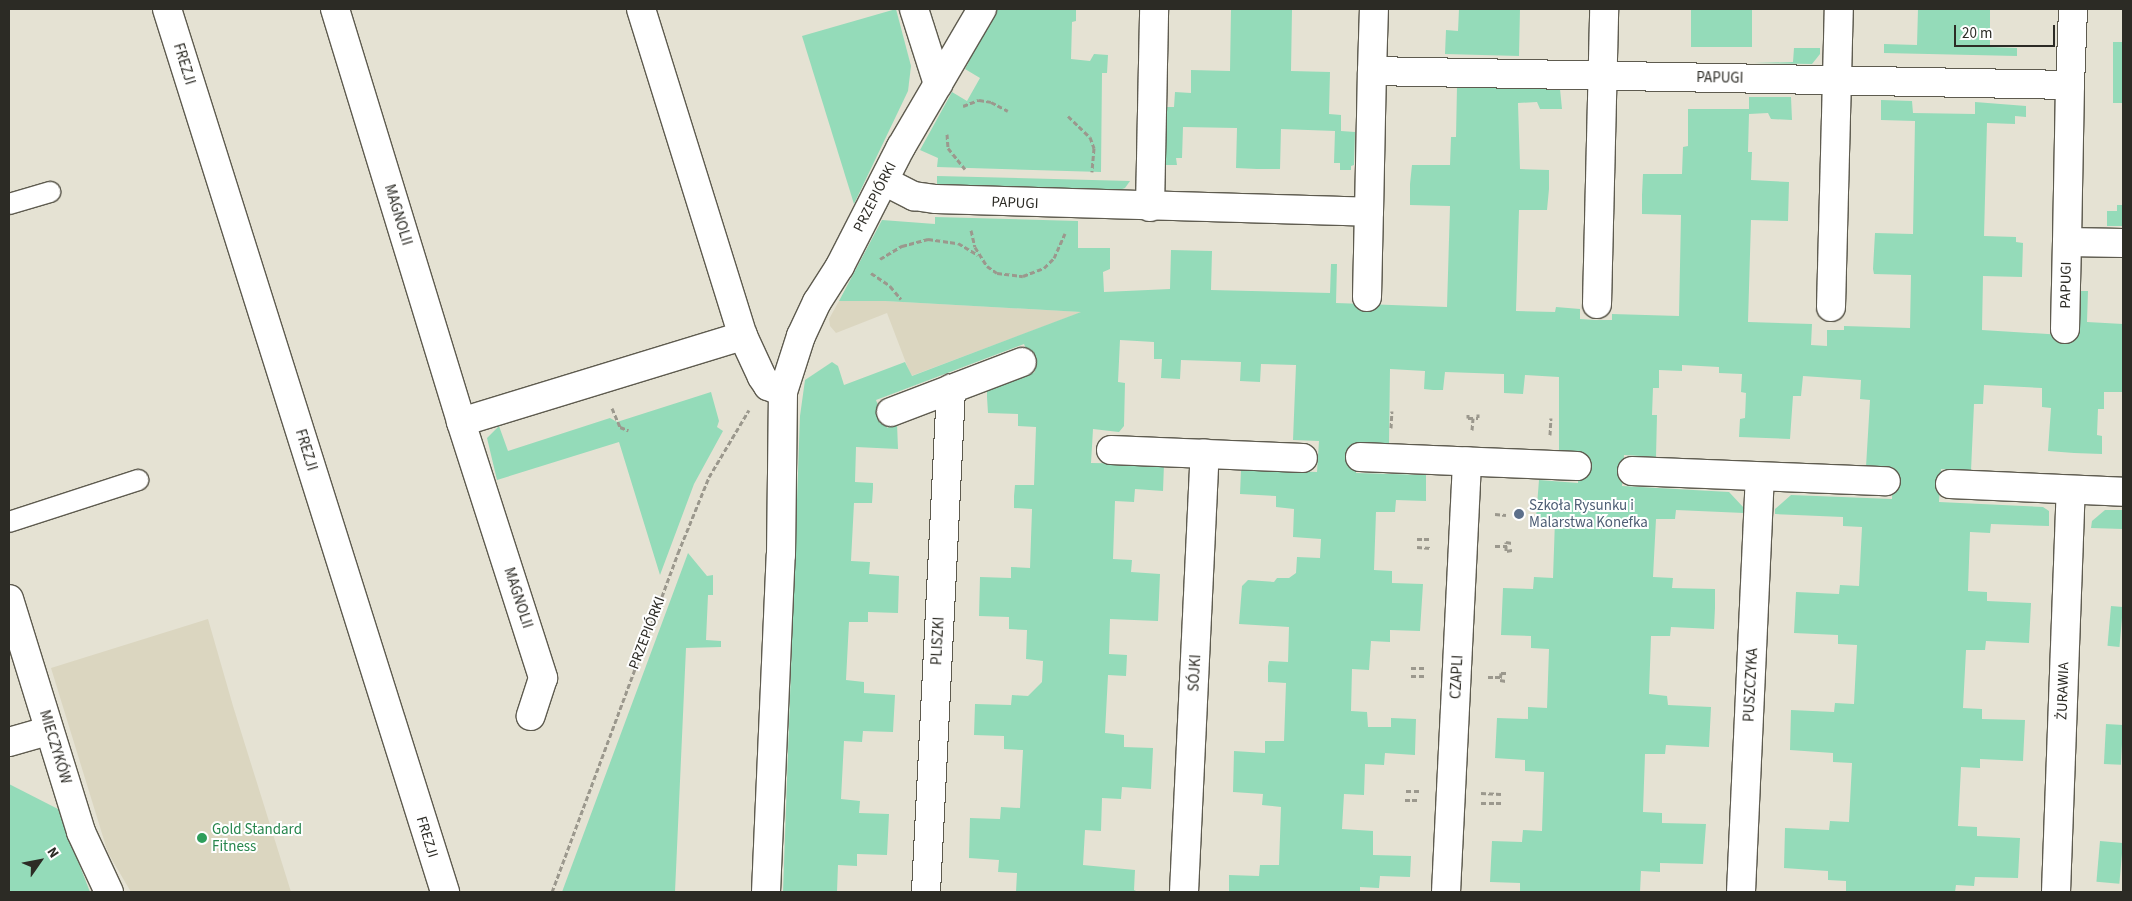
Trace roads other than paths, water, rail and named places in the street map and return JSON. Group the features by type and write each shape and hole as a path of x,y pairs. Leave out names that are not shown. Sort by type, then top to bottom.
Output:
{"street":[{"name":"FREZJI","path":"167,9 445,892"},
{"name":"MAGNOLII","path":"335,9 461,422 544,678 531,716"},
{"path":"641,9 753,362 775,389 782,555 766,892"},
{"path":"914,9 938,84"},
{"name":"PRZEPIÓRKI","path":"775,389 800,336 884,181 982,9"},
{"path":"1150,207 1154,9"},
{"path":"1367,297 1374,9"},
{"path":"1597,304 1604,9"},
{"path":"1831,307 1839,9"},
{"name":"PAPUGI","path":"2065,329 2073,9"},
{"name":"PAPUGI","path":"1372,71 2070,85"},
{"name":"PAPUGI","path":"884,181 914,196 971,202 1369,212"},
{"name":"PAPUGI","path":"2066,242 2123,243"},
{"path":"461,422 744,336"},
{"path":"891,412 1022,362"},
{"name":"PLISZKI","path":"926,892 951,389"},
{"path":"1111,450 1303,458"},
{"name":"SÓJKI","path":"1184,892 1205,454"},
{"path":"1360,457 1576,466"},
{"name":"CZAPLI","path":"1446,892 1467,462"},
{"path":"1632,471 1886,481"},
{"name":"PUSZCZYKA","path":"1741,892 1760,477"},
{"path":"1950,484 2123,492"},
{"name":"ŻURAWIA","path":"2056,892 2071,490"},
{"name":"MIECZYKÓW","path":"9,599 81,832 109,892"},
{"path":"9,742 48,730"}],"lane":[{"path":"9,204 50,192"},
{"path":"9,522 138,480"}],"place":[{"name":"Szkoła Rysunku i Malarstwa Konefka","path":"1519,514"},
{"name":"Gold Standard Fitness","path":"202,838"}]}
